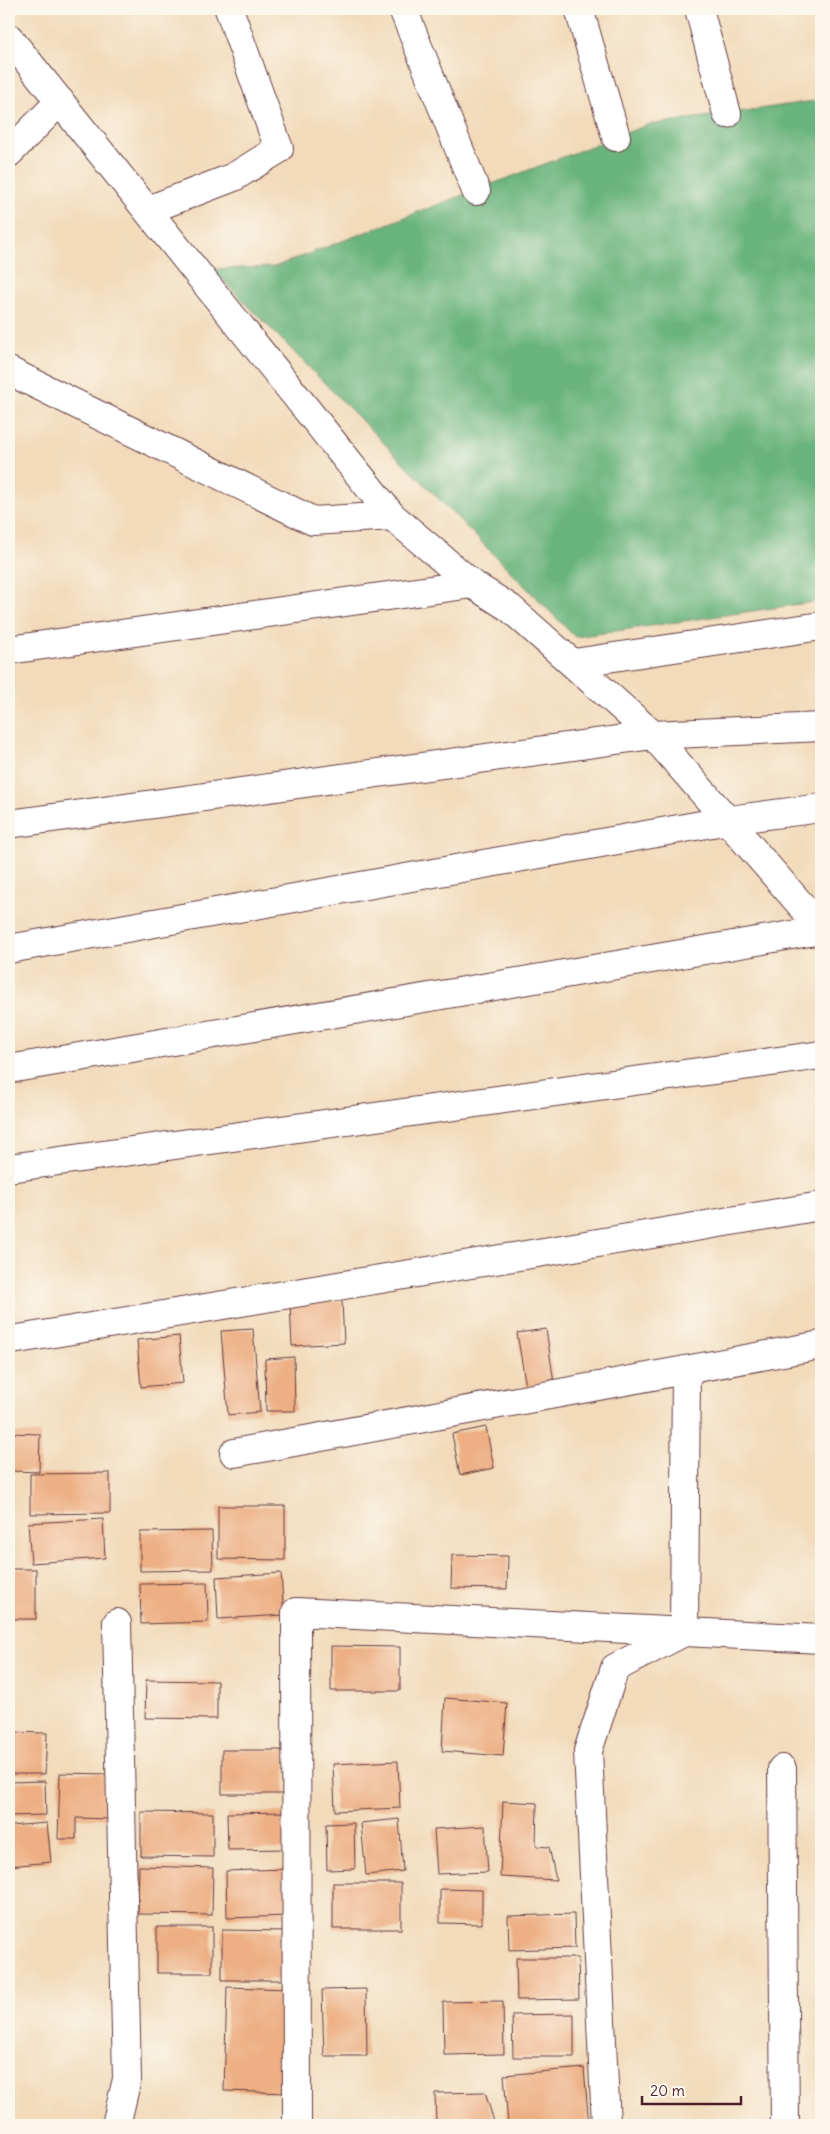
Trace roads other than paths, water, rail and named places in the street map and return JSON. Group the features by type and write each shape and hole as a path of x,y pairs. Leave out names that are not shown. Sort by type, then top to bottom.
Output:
{"street":[{"path":"148,210 234,177 279,149 229,9"},
{"path":"403,9 476,191"},
{"path":"579,9 616,137"},
{"path":"699,9 727,114"},
{"path":"9,38 392,516 472,584 510,608 654,736 729,820 821,929"},
{"path":"9,153 60,101"},
{"path":"9,371 313,521 392,516"},
{"path":"9,650 472,584"},
{"path":"574,663 821,626"},
{"path":"9,824 654,736 821,727"},
{"path":"9,949 729,820 821,808"},
{"path":"9,1069 821,929"},
{"path":"9,1168 821,1055"},
{"path":"12,1340 821,1206"},
{"path":"234,1454 821,1346"},
{"path":"684,1632 686,1370"},
{"path":"297,2125 296,1612 821,1639"},
{"path":"116,2125 127,2079 117,1623"},
{"path":"606,2125 588,1751 615,1668 684,1632"},
{"path":"782,1768 785,2125"}]}
